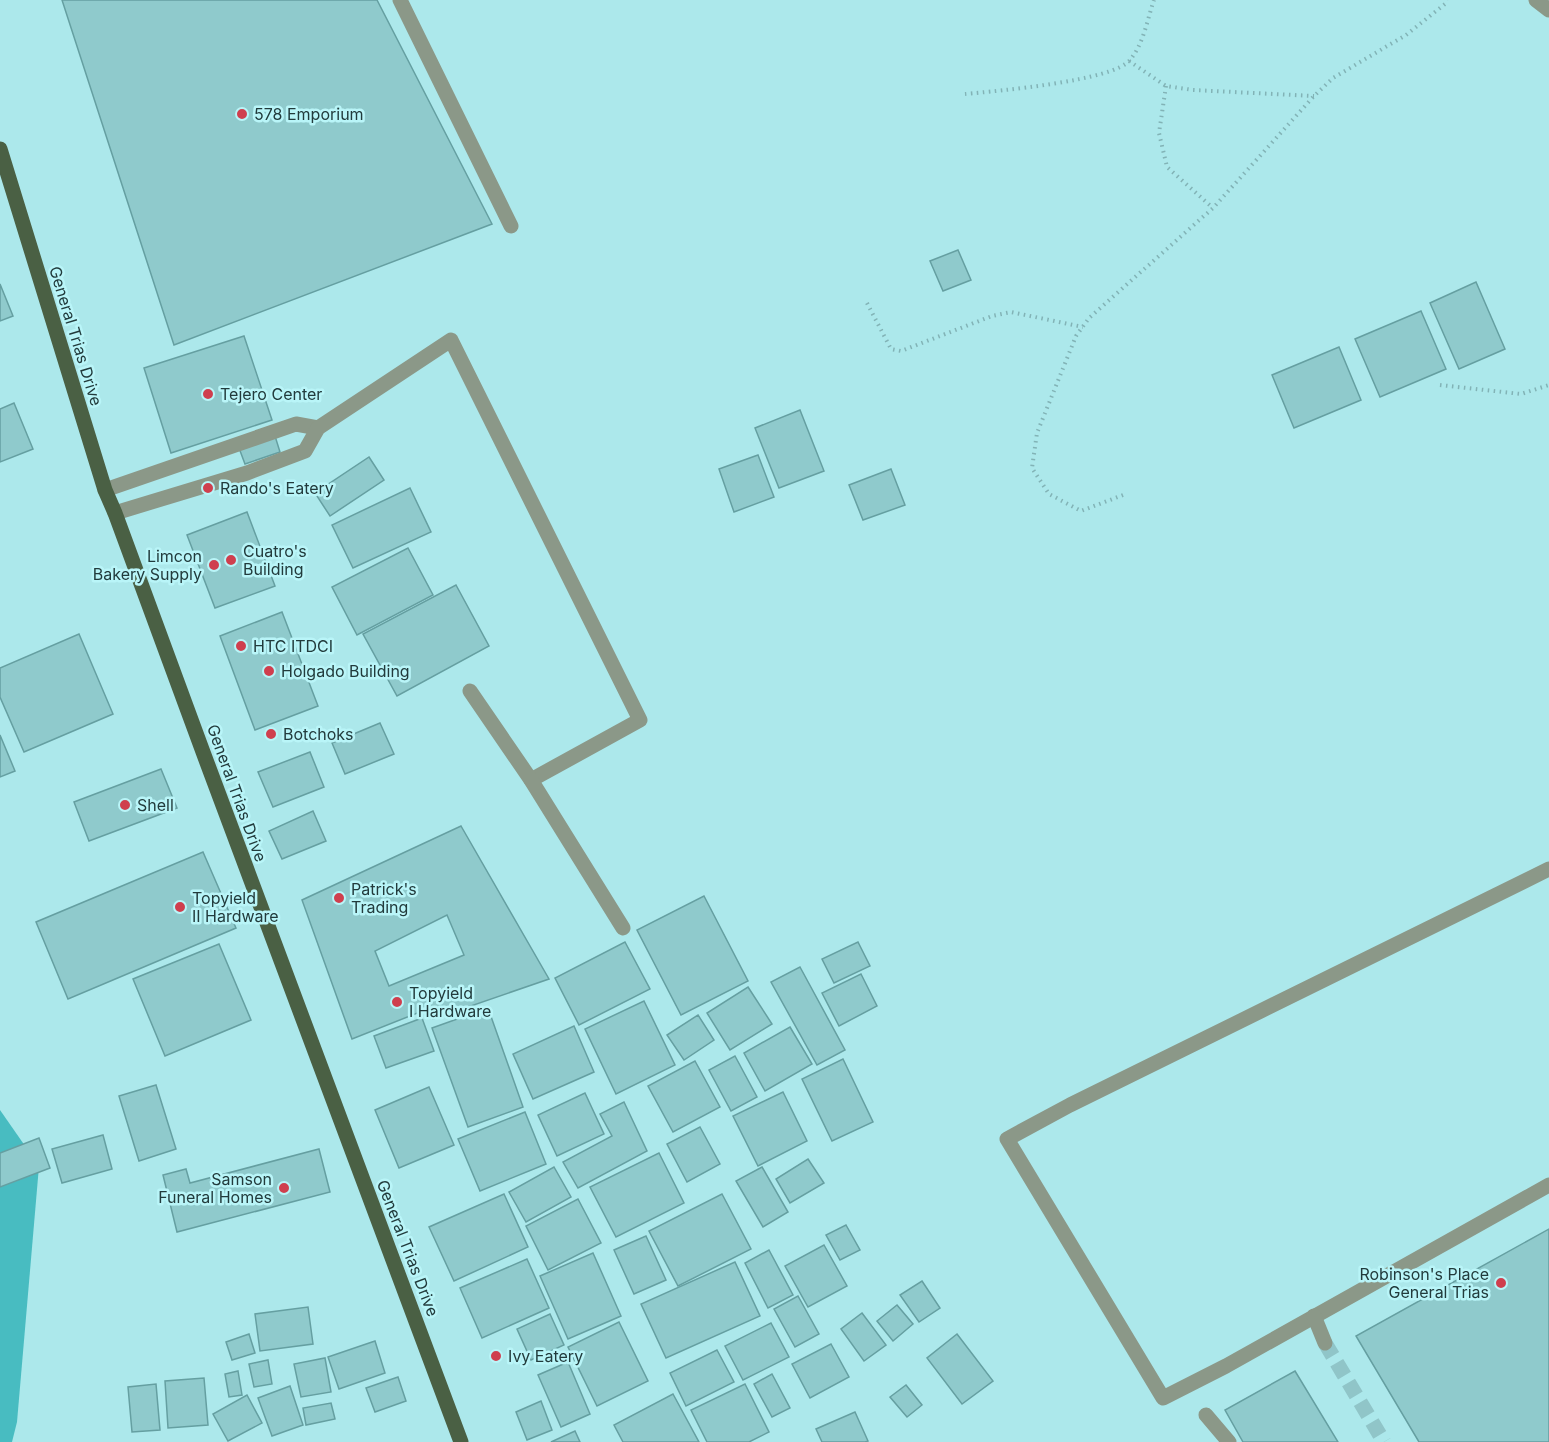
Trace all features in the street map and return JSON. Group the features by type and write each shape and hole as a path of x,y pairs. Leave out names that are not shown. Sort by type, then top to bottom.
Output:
{"main road":[{"name":"General Trias Drive","path":"0,149 105,490 461,1442"}],"street":[{"path":"400,0 511,226"},
{"path":"1536,0 1549,10"},
{"path":"115,513 247,473 305,451 318,428 450,340 640,720 531,780"},
{"path":"105,490 296,424 318,428"},
{"path":"470,691 531,780 622,928"},
{"path":"1549,869 1070,1105 1007,1139 1163,1398 1226,1366 1549,1185"},
{"path":"1314,1316 1325,1343"},
{"path":"1206,1415 1229,1442"}],"path":[{"path":"965,94 1062,83 1116,70 1129,61 1141,42 1154,0"},
{"path":"1124,495 1081,511 1049,494 1032,468 1037,433 1076,336 1089,318 1213,208 1333,78 1406,35 1447,0"},
{"path":"1129,61 1166,86 1193,90 1314,96"},
{"path":"1166,86 1159,133 1167,167 1213,208"},
{"path":"867,303 891,349 901,351 992,316 1011,312 1083,327"},
{"path":"1440,385 1521,394 1549,385"}],"water":[{"path":"0,1110 39,1166 17,1422 12,1442 0,1442"}],"building":[{"name":"578 Emporium","path":"62,0 377,0 492,224 174,345"},
{"path":"958,250 971,280 943,291 930,261"},
{"path":"1476,282 1505,349 1459,369 1430,303"},
{"path":"0,284 13,316 0,321"},
{"path":"1421,311 1446,369 1380,397 1355,339"},
{"name":"Tejero Center","path":"244,336 272,420 171,453 144,368"},
{"path":"1339,347 1361,400 1294,428 1272,375"},
{"path":"14,403 33,449 0,462 0,409"},
{"path":"800,410 824,471 779,488 755,428"},
{"path":"275,436 280,452 245,464 239,448"},
{"path":"758,455 774,497 734,512 719,469"},
{"path":"369,457 384,480 330,516 315,493"},
{"path":"891,469 905,505 863,520 849,485"},
{"path":"410,488 431,532 353,568 332,525"},
{"name":"Cuatro's Building","path":"247,512 275,586 215,608 187,535"},
{"path":"408,548 433,595 357,635 332,587"},
{"path":"456,585 489,646 397,696 363,634"},
{"name":"Holgado Building","path":"282,612 318,706 255,730 220,636"},
{"path":"79,634 113,714 24,752 0,697 0,668"},
{"path":"380,723 394,754 345,774 332,743"},
{"path":"0,735 15,771 0,777"},
{"path":"310,752 324,787 273,807 258,772"},
{"name":"Shell","path":"161,769 177,808 89,841 74,802"},
{"path":"313,811 326,841 282,859 269,831"},
{"path":"461,826 549,979 433,1019 430,1008 352,1039 302,900","holes":["447,915 464,955 389,986 375,951"]},
{"path":"203,852 236,928 68,999 36,922"},
{"path":"704,896 748,981 681,1015 637,930"},
{"path":"625,942 650,989 579,1025 555,978"},
{"path":"858,942 870,966 834,983 822,959"},
{"path":"219,944 251,1020 165,1056 133,979"},
{"path":"800,967 845,1050 817,1065 771,982"},
{"path":"861,974 877,1006 839,1026 822,993"},
{"path":"748,987 772,1024 730,1050 707,1013"},
{"path":"644,1001 675,1065 616,1094 585,1029"},
{"path":"488,1008 523,1107 468,1127 432,1028"},
{"path":"698,1015 714,1040 684,1060 667,1035"},
{"path":"422,1018 434,1051 386,1068 374,1036"},
{"path":"574,1026 594,1072 533,1099 513,1054"},
{"path":"790,1027 812,1064 765,1091 744,1053"},
{"path":"735,1056 757,1097 731,1111 709,1070"},
{"path":"843,1059 873,1122 832,1141 802,1079"},
{"path":"695,1061 720,1107 673,1132 648,1086"},
{"path":"156,1085 176,1149 139,1161 119,1096"},
{"path":"429,1087 454,1145 399,1168 375,1110"},
{"path":"783,1092 807,1141 758,1166 733,1116"},
{"path":"585,1093 604,1134 557,1156 538,1115"},
{"path":"624,1102 647,1151 578,1188 563,1162 612,1136 600,1114"},
{"path":"525,1112 546,1164 480,1191 458,1139"},
{"path":"700,1127 720,1164 687,1182 667,1144"},
{"path":"103,1135 112,1169 62,1183 52,1149"},
{"path":"39,1138 50,1168 0,1187 0,1153"},
{"path":"319,1149 330,1192 177,1232 163,1175 186,1169 190,1183"},
{"path":"659,1153 684,1203 616,1237 590,1187"},
{"path":"808,1159 824,1183 790,1203 776,1179"},
{"path":"554,1167 571,1197 526,1222 509,1192"},
{"path":"762,1167 788,1212 763,1227 736,1181"},
{"path":"504,1194 528,1247 454,1281 429,1227"},
{"path":"722,1194 751,1249 678,1286 649,1231"},
{"path":"578,1199 601,1243 548,1270 526,1226"},
{"path":"846,1225 860,1250 840,1260 826,1235"},
{"name":"Robinson's Place General Trias","path":"1549,1229 1549,1442 1419,1442 1356,1336"},
{"path":"646,1236 666,1280 634,1294 614,1250"},
{"path":"824,1245 847,1286 808,1307 785,1266"},
{"path":"769,1250 793,1295 768,1308 745,1263"},
{"path":"593,1253 621,1316 568,1339 540,1276"},
{"path":"527,1259 549,1308 482,1338 460,1288"},
{"path":"735,1262 760,1316 666,1358 641,1304"},
{"path":"922,1281 940,1308 919,1322 900,1295"},
{"path":"798,1296 819,1334 795,1347 774,1309"},
{"path":"897,1305 913,1324 893,1341 877,1321"},
{"path":"308,1307 313,1344 260,1351 255,1314"},
{"path":"862,1313 886,1345 864,1361 841,1329"},
{"path":"550,1314 564,1345 531,1360 517,1329"},
{"path":"619,1322 648,1381 597,1406 568,1347"},
{"path":"771,1323 789,1357 743,1380 725,1346"},
{"path":"249,1334 255,1353 232,1360 226,1342"},
{"path":"957,1334 993,1381 962,1404 927,1358"},
{"path":"375,1341 385,1373 339,1389 328,1357"},
{"path":"831,1344 849,1377 810,1398 792,1364"},
{"path":"717,1350 734,1382 686,1406 670,1373"},
{"path":"325,1358 331,1392 301,1397 294,1364"},
{"path":"268,1360 272,1384 254,1387 249,1364"},
{"path":"568,1362 590,1414 561,1427 538,1375"},
{"path":"238,1371 242,1395 229,1397 225,1374"},
{"path":"1295,1371 1338,1442 1243,1442 1225,1410"},
{"path":"772,1374 790,1408 772,1417 754,1384"},
{"path":"398,1377 406,1401 375,1412 366,1388"},
{"path":"204,1378 208,1425 168,1428 165,1381"},
{"path":"156,1384 160,1430 132,1432 128,1387"},
{"path":"745,1384 769,1432 749,1442 707,1442 691,1410"},
{"path":"906,1385 922,1405 907,1417 890,1397"},
{"path":"290,1386 303,1425 272,1436 258,1398"},
{"path":"673,1394 699,1442 623,1442 614,1425"},
{"path":"247,1395 262,1423 228,1441 213,1414"},
{"path":"541,1401 552,1430 527,1440 516,1412"},
{"path":"331,1403 335,1419 306,1425 303,1408"},
{"path":"855,1412 868,1441 822,1442 816,1429"},
{"path":"575,1431 580,1442 551,1442"}],"tunnel":[{"path":"1325,1343 1384,1442"}],"place":[{"name":"578 Emporium","path":"242,114"},
{"name":"Tejero Center","path":"208,394"},
{"name":"Rando's Eatery","path":"208,488"},
{"name":"Cuatro's Building","path":"231,560"},
{"name":"Limcon Bakery Supply","path":"214,565"},
{"name":"HTC ITDCI","path":"241,646"},
{"name":"Holgado Building","path":"269,671"},
{"name":"Botchoks","path":"271,734"},
{"name":"Shell","path":"125,805"},
{"name":"Patrick's Trading","path":"339,898"},
{"name":"Topyield II Hardware","path":"180,907"},
{"name":"Topyield I Hardware","path":"397,1002"},
{"name":"Samson Funeral Homes","path":"284,1188"},
{"name":"Robinson's Place General Trias","path":"1501,1283"},
{"name":"Ivy Eatery","path":"496,1356"}]}
